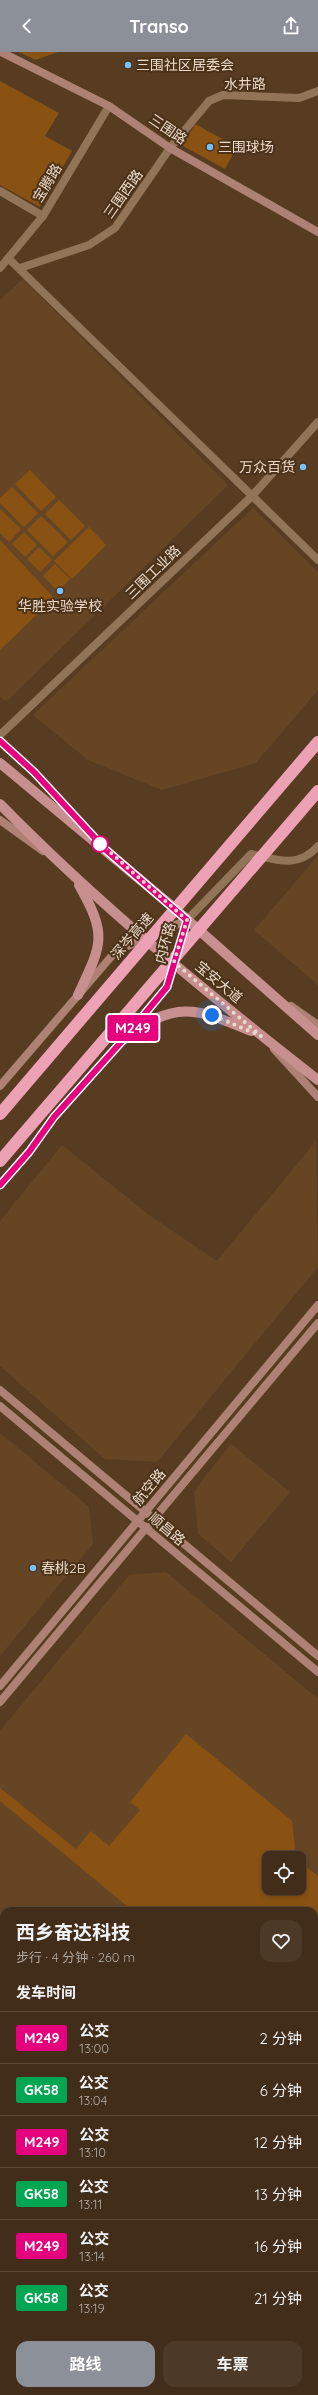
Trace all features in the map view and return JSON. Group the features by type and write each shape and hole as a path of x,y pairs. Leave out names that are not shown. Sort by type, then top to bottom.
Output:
{"highway":[{"name":"深岑高速","path":"0,1114 318,742"},
{"path":"0,1160 318,791"}],"main road":[{"name":"宝安大道","path":"0,764 106,850 274,995 318,1035"},
{"name":"宝安大道","path":"0,804 56,861 75,878 261,1036 318,1080"},
{"path":"75,878 96,918 100,941 98,953 78,995"},
{"path":"123,1040 150,1021 164,1015 188,1011 212,1015 261,1036"}],"street":[{"name":"三围路","path":"1,52 109,106 170,148 318,232"},
{"name":"水井路","path":"170,148 209,101 223,95 299,98 318,92"},
{"name":"宝腾路","path":"0,268 9,259 43,216 109,106"},
{"name":"三围西路","path":"20,268 89,245 115,228 170,148"},
{"path":"0,191 43,216"},
{"path":"9,259 20,268 318,560"},
{"name":"三围工业路","path":"0,735 252,496 318,422"},
{"path":"0,741 34,772 106,850"},
{"path":"0,820 56,861"},
{"path":"187,920 251,854 285,862 298,860 313,852 318,846"},
{"name":"内环路","path":"0,1086 116,951 187,920"},
{"name":"内环路","path":"0,1185 29,1152 54,1117 123,1040 167,987 187,920"},
{"path":"274,995 318,1025"},
{"path":"261,1036 318,1097"},
{"name":"航空路","path":"0,1686 318,1305"},
{"name":"航空路","path":"0,1702 318,1323"},
{"name":"顺昌路","path":"0,1390 318,1656"},
{"name":"顺昌路","path":"0,1406 318,1672"}],"shaded area":[{"path":"19,52 58,52 35,60"},
{"path":"0,81 59,113 45,136 72,151 40,207 0,185"},
{"name":"三围球场","path":"195,124 237,147 225,169 183,146"},
{"name":"华胜实验学校","path":"23,279 228,485 6,702 0,697 0,300"},
{"path":"30,470 56,497 41,511 15,484"},
{"path":"12,487 38,513 24,527 0,503 0,498"},
{"path":"59,500 85,526 71,540 45,514"},
{"path":"253,508 318,572 318,690 256,763 162,790 88,760 33,715"},
{"path":"0,509 21,529 9,542 0,533"},
{"path":"41,516 68,542 53,556 27,530"},
{"path":"89,527 106,545 72,579 54,561"},
{"path":"24,532 37,545 25,557 12,544"},
{"path":"0,540 54,598 0,650"},
{"path":"39,547 52,560 40,572 27,559"},
{"path":"55,564 70,579 58,591 43,576"},
{"path":"318,856 318,985 254,930"},
{"path":"316,1141 318,1267 157,1462 105,1459 0,1366 0,1221 62,1145 149,1215 217,1261"},
{"path":"0,1433 89,1507 93,1544 0,1656"},
{"path":"231,1444 290,1492 231,1562 198,1534 194,1491"},
{"path":"166,1572 318,1699 318,1907 0,1907 0,1731 129,1575"},
{"path":"186,1734 292,1821 295,1851 262,1851 262,1895 306,1895 306,1867 318,1876 318,1907 128,1907 0,1801 0,1788 76,1849 91,1831 109,1846 140,1810 130,1802"}],"bus line":[{"name":"M249","path":"0,741 34,772 106,850 187,920 167,987 123,1040 54,1117 29,1152 0,1185"}],"place":[{"name":"三围社区居委会","path":"128,65"},
{"name":"三围球场","path":"210,147"},
{"name":"万众百货","path":"303,467"},
{"name":"华胜实验学校","path":"60,591"},
{"name":"春桃2B","path":"33,1568"}],"route":[{"path":"100,844 95,839 187,920 174,962 261,1036 212,1015"}]}
